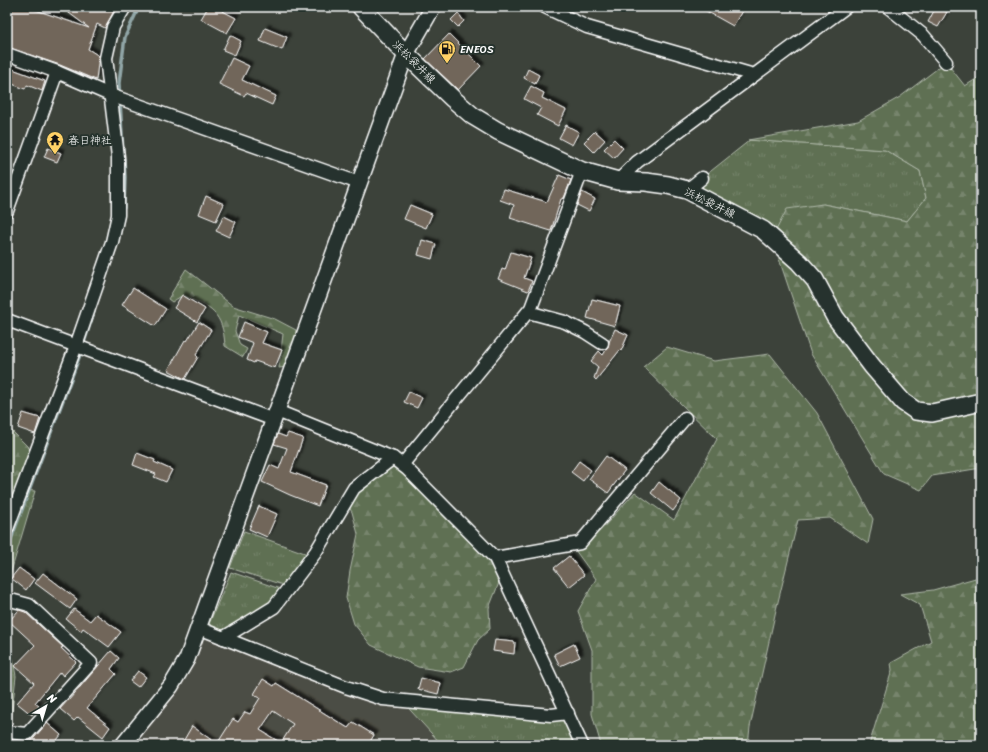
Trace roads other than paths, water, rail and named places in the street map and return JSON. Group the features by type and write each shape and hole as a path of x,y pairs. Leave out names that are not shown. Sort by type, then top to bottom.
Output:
{"main road":[{"name":"浜松袋井線","path":"361,7 406,54 453,99 473,116 498,131 582,171 618,181 646,182 668,185 687,190 763,230 799,262 815,280 835,317 847,334 903,402 916,411 932,413 981,402"}],"street":[{"path":"7,529 76,346 112,242 118,215 118,157 106,58 113,27 125,7"},
{"path":"123,745 171,686 187,659 406,54 433,7"},
{"path":"545,7 587,27 754,75"},
{"path":"618,181 637,162 846,7"},
{"path":"888,7 923,35 946,62"},
{"path":"7,54 57,72 110,95 359,183"},
{"path":"7,209 57,72"},
{"path":"223,638 274,607 315,553 354,488 397,461 528,312 531,308 582,171"},
{"path":"687,190 702,178"},
{"path":"528,312 565,322 602,343"},
{"path":"7,320 397,461 495,558 582,745"},
{"path":"495,558 580,543 685,418"},
{"path":"7,599 29,605 91,663 27,734 7,732"},
{"path":"199,628 346,687 383,699 551,715 568,713"}],"waterway":[{"path":"123,152 119,83 125,37 139,7"},
{"path":"124,159 124,208"},
{"path":"7,550 80,355 94,312"}],"place":[{"name":"ENEOS","path":"447,64"},
{"name":"春日神社","path":"55,155"}]}
